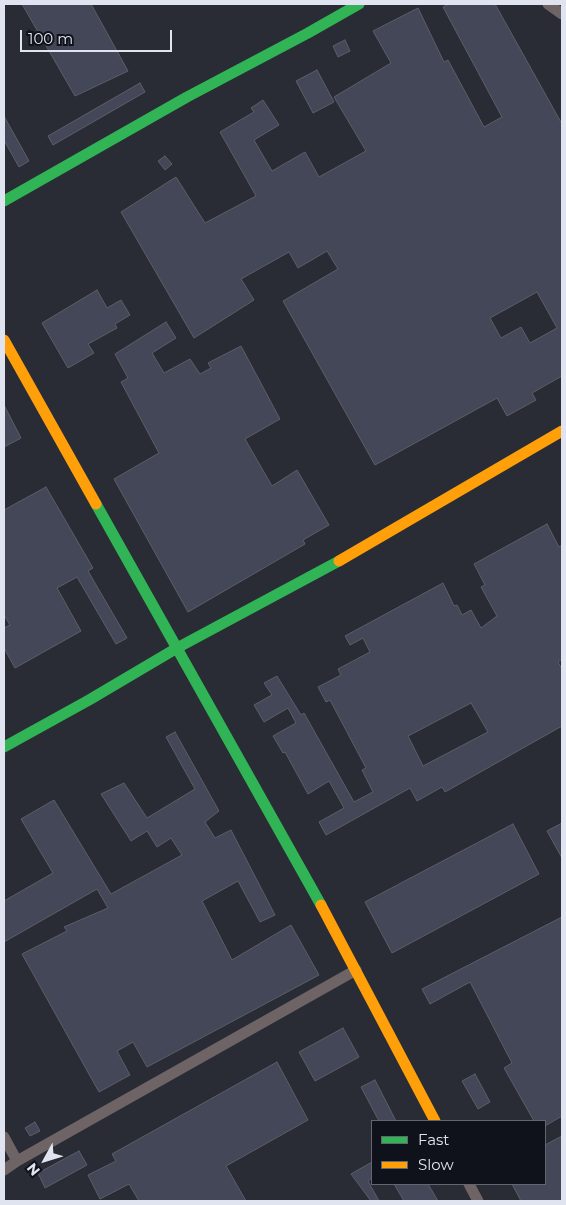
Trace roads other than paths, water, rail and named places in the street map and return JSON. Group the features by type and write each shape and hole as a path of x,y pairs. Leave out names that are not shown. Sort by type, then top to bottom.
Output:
{"street":[{"path":"4,201 186,97 359,4"},
{"path":"548,4 562,14"},
{"path":"4,340 310,884 434,1120"},
{"path":"4,747 89,700 176,648 308,579 562,430"},
{"path":"4,1170 356,970"},
{"path":"4,1137 17,1161"},
{"path":"469,1185 478,1201"}]}
